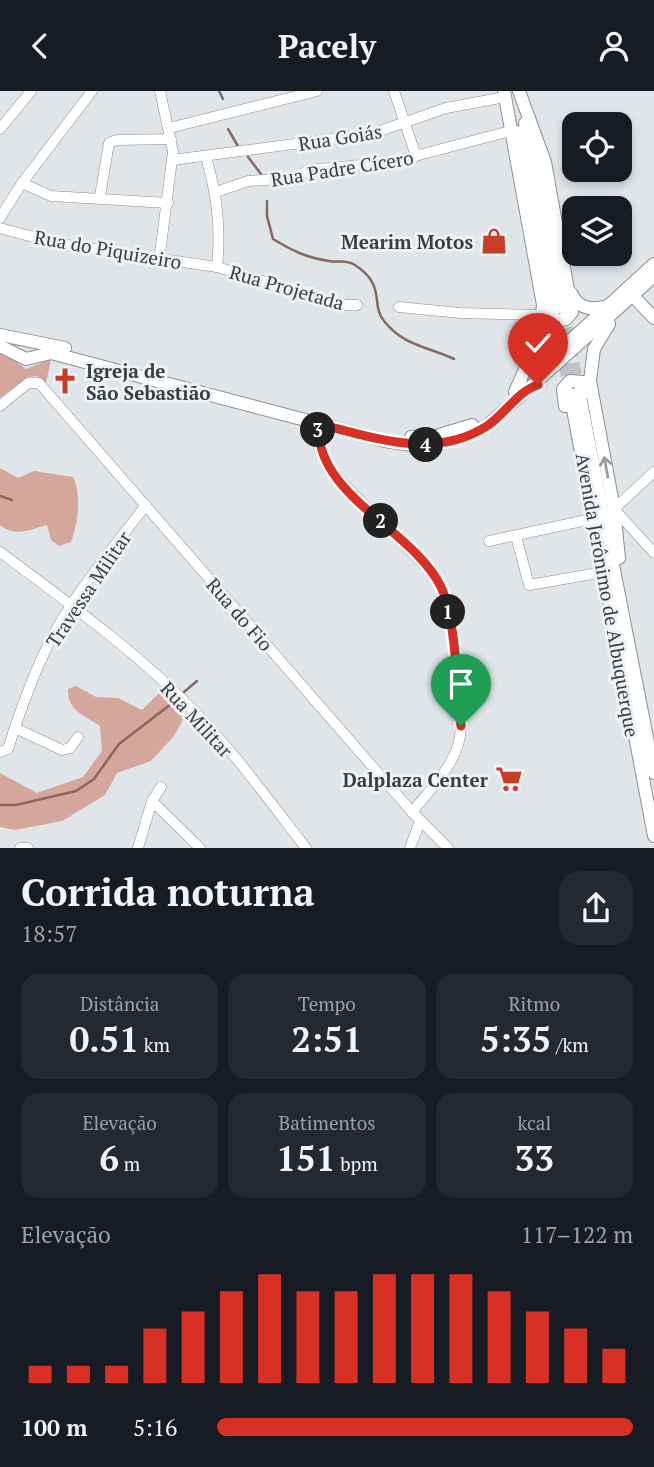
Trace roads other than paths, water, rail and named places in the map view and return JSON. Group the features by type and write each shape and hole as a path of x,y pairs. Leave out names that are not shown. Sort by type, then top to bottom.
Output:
{"main road":[{"path":"510,92 510,131 551,309 515,392"},
{"path":"510,92 542,151 571,293 572,310 565,320 550,318 533,155 510,92"},
{"path":"0,335 30,340 318,417 404,436 436,436 468,427 495,411 654,264"},
{"path":"0,346 29,358 55,354 392,442 443,443 487,426 654,276"},
{"path":"571,293 575,301 586,308 608,306"},
{"path":"633,296 654,319"},
{"path":"622,611 614,509 590,374 594,349 633,296"},
{"path":"29,358 19,347 30,340"},
{"path":"594,404 587,385 574,379 564,386 571,396 587,520 613,632"},
{"path":"533,387 551,387 571,396"},
{"name":"Avenida Jerônimo de Albuquerque","path":"571,396 622,611 654,773"},
{"name":"Avenida Jerônimo de Albuquerque","path":"571,396 604,567 613,632 654,836"}],"street":[{"path":"0,128 31,91"},
{"path":"0,218 22,183 92,91"},
{"path":"159,261 172,160 170,133 160,91"},
{"path":"100,197 109,143 170,133 317,91"},
{"path":"394,91 416,156"},
{"name":"Rua Goiás","path":"172,160 371,134 446,109 510,92"},
{"name":"Rua Padre Cícero","path":"216,192 248,181 296,178 308,170 416,156 510,131"},
{"path":"206,157 216,192 221,227 217,267"},
{"path":"22,183 51,196 168,203"},
{"name":"Rua do Piquizeiro","path":"0,228 60,244 159,261 217,267"},
{"name":"Rua Projetada","path":"217,267 340,305 357,305"},
{"path":"399,307 460,313 551,309"},
{"name":"Rua do Fio","path":"0,406 34,381 40,383 412,812 448,848"},
{"path":"319,424 318,445 325,463 435,576 446,599 461,726 459,745 439,779 412,812"},
{"path":"654,472 614,509 654,553"},
{"name":"Travessa Militar","path":"1,752 8,748 48,645 72,605 146,505"},
{"path":"489,541 587,520"},
{"path":"516,536 529,585 598,573"},
{"name":"Rua Militar","path":"0,552 72,605 196,713 306,848"},
{"path":"15,728 62,750 71,748 78,737"},
{"path":"138,848 152,801 161,787"},
{"path":"152,801 200,848"},
{"path":"410,848 420,821"},
{"path":"20,848 28,848"}],"waterway":[{"path":"219,91 223,99"},
{"path":"228,129 239,148"},
{"path":"248,157 261,174"},
{"path":"267,201 267,216 273,239 306,256 355,265 375,287 380,315 392,330 408,341 454,359"},
{"path":"0,496 12,500"},
{"path":"184,692 197,681"},
{"path":"0,805 16,805 76,791 94,779 119,744 175,701"}],"tunnel":[{"path":"563,310 579,391"},
{"path":"554,311 570,392"}],"place":[{"name":"Mearim Motos","path":"494,241"},
{"name":"Igreja de São Sebastião","path":"65,381"},
{"name":"Dalplaza Center","path":"509,779"}]}
